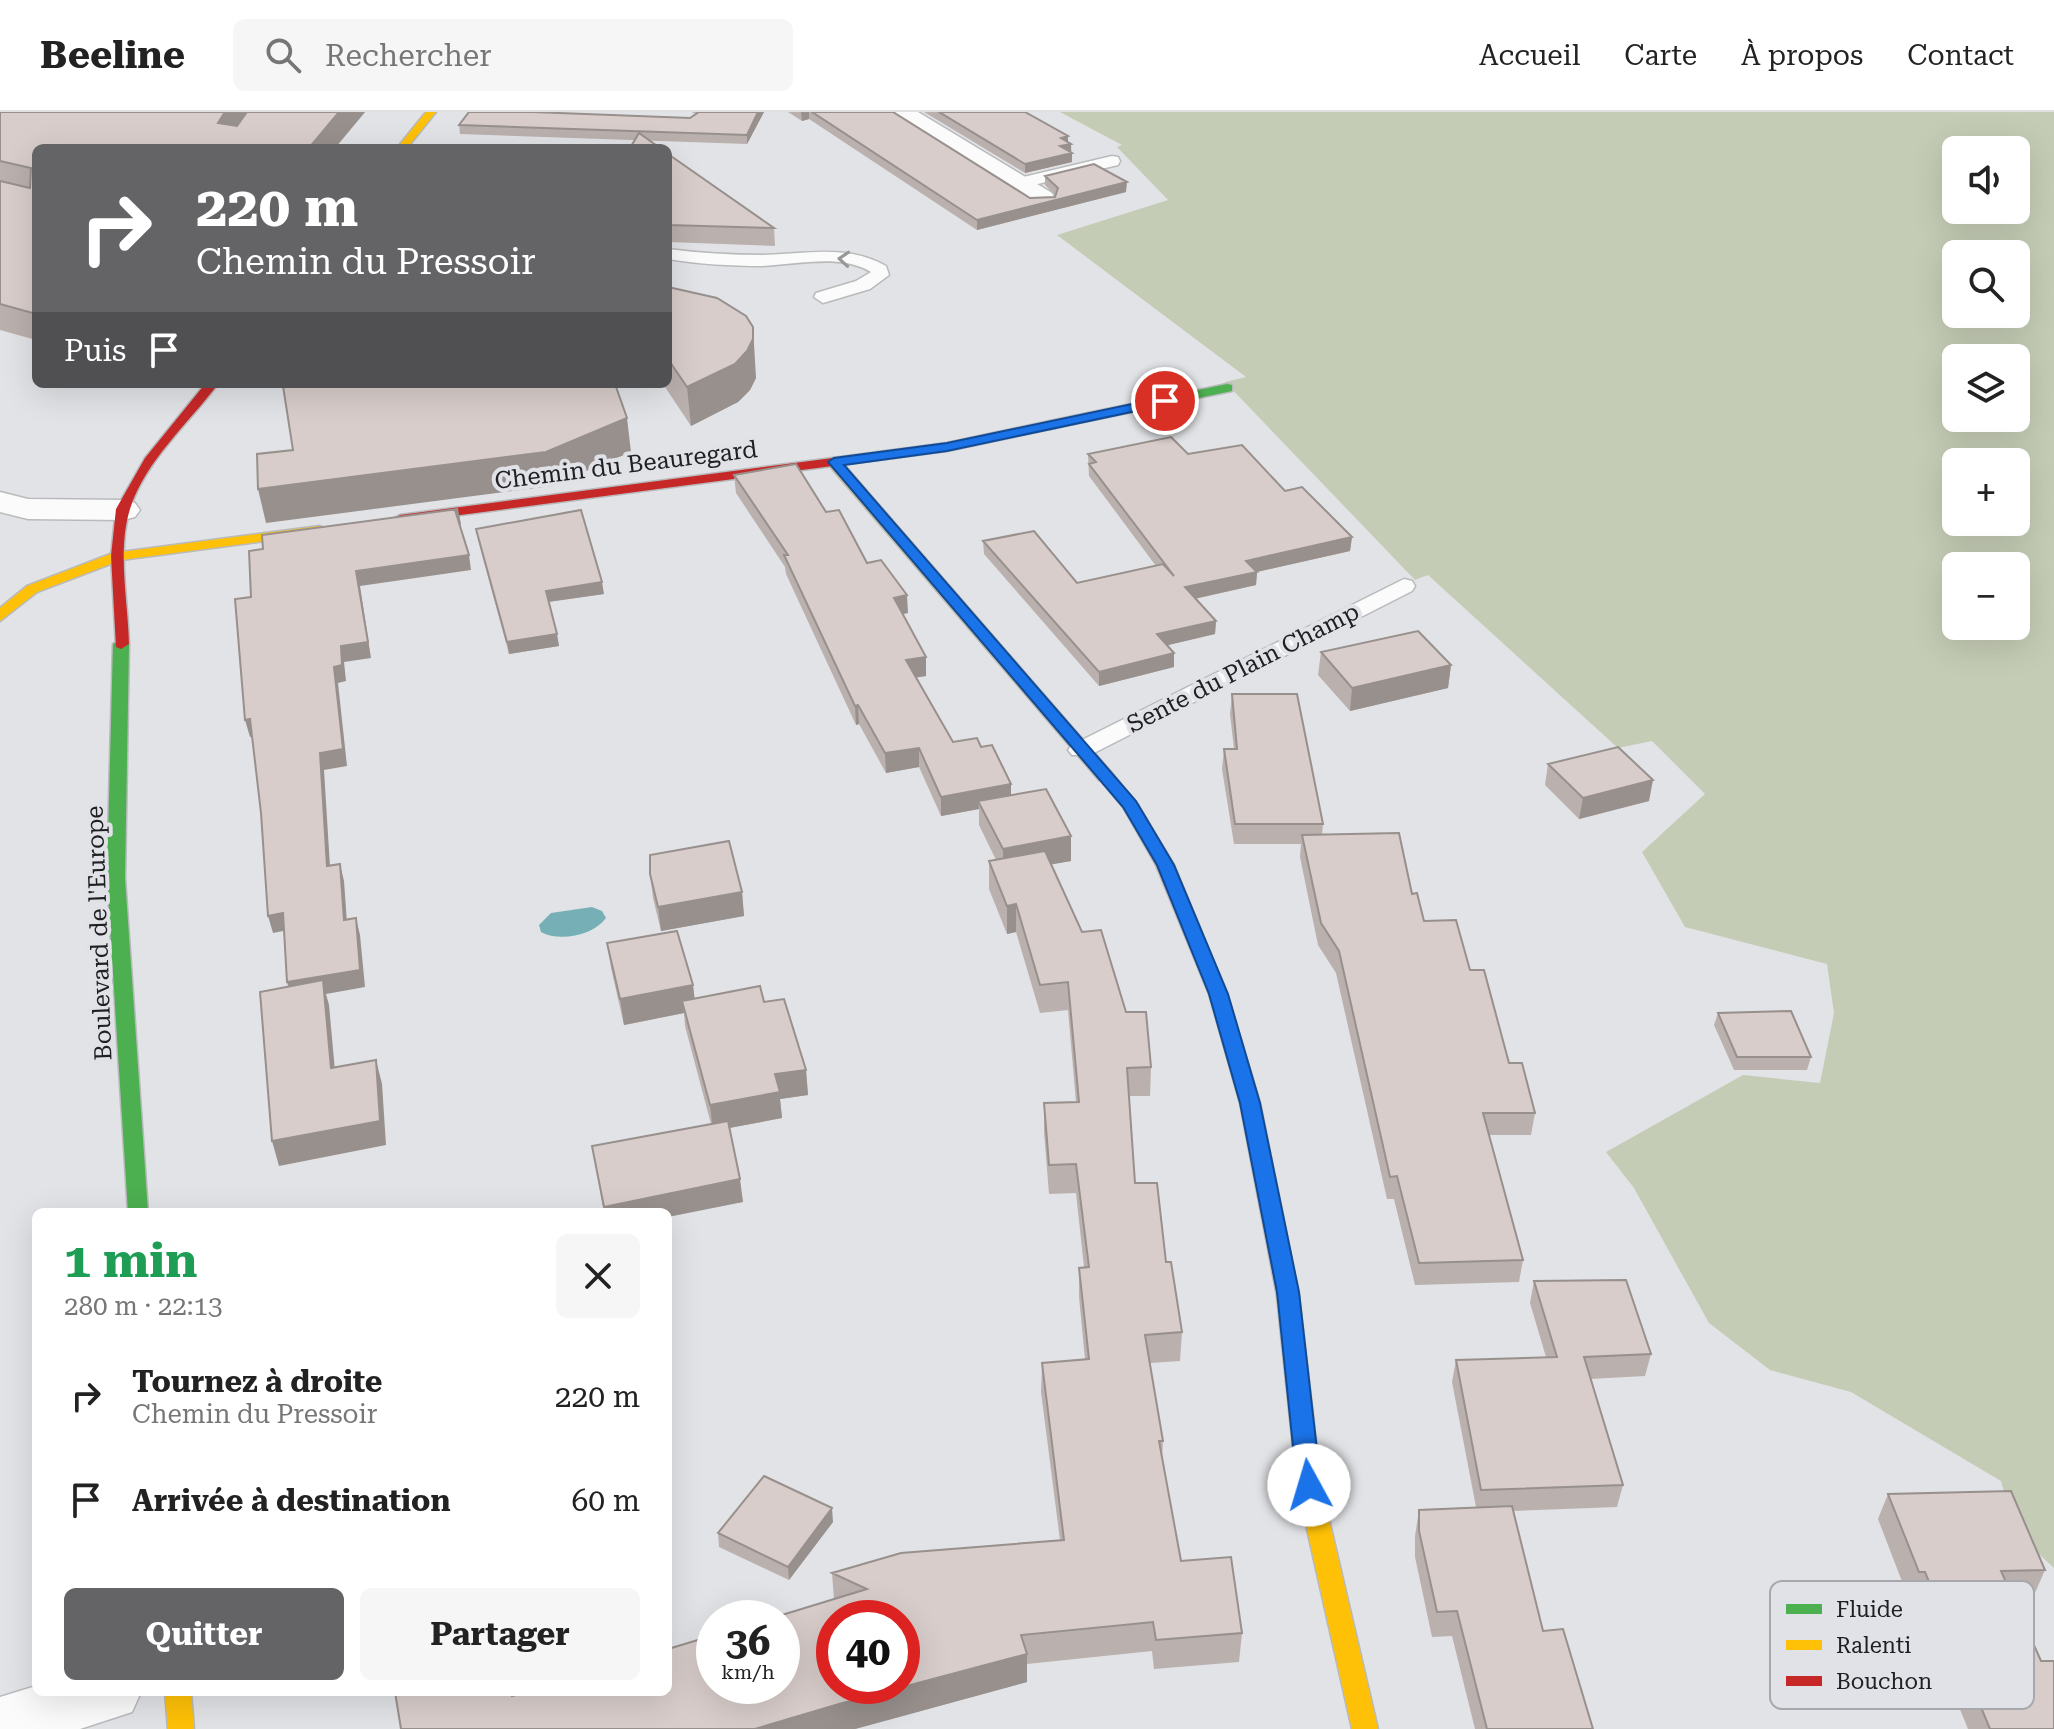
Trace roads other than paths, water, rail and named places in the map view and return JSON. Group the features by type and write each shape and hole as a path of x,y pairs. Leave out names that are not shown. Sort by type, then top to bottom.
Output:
{"street":[{"path":"405,144 431,112"},
{"path":"901,112 1021,183 1042,199"},
{"path":"0,502 28,509 123,510 136,482 209,388"},
{"name":"Chemin du Beauregard","path":"377,522 947,447 1227,388"},
{"path":"834,462 1130,805 1165,865 1218,994 1250,1103 1288,1292 1309,1485 1365,1729"},
{"name":"Boulevard de l'Europe","path":"123,510 118,556 122,618 116,878 138,1208"},
{"path":"0,616 32,589 118,556 345,526"},
{"path":"0,1725 97,1696"},
{"path":"178,1696 181,1729"}],"lane":[{"path":"1021,183 1112,161"},
{"path":"672,252 778,260 796,257 858,260 880,270 880,275 863,285 823,297"},
{"name":"Sente du Plain Champ","path":"1081,750 1404,586"}],"water":[{"path":"592,907 602,911 606,918 593,929 566,937 541,932 539,925 551,913"}]}
